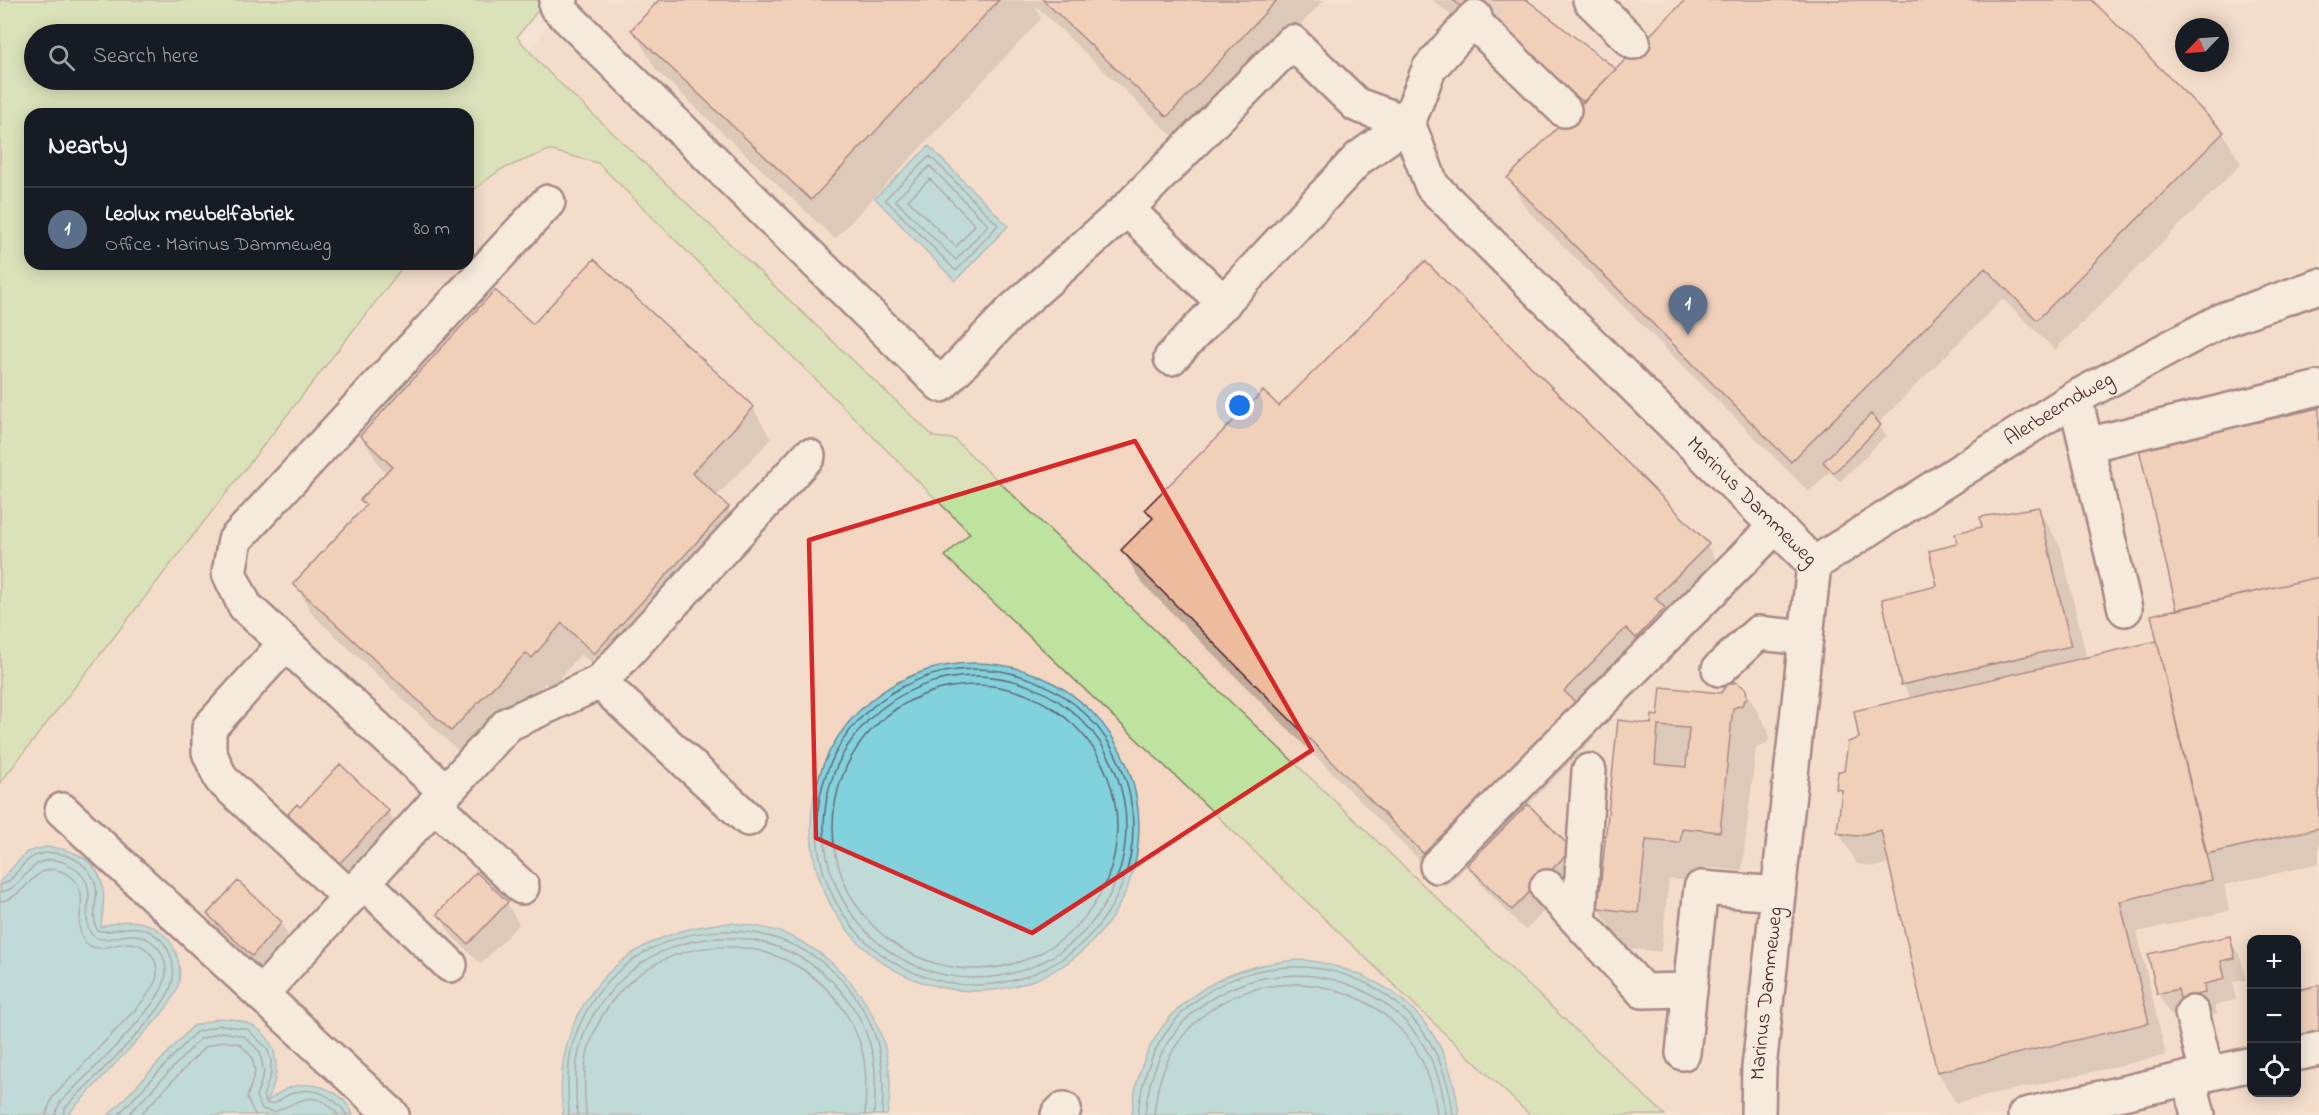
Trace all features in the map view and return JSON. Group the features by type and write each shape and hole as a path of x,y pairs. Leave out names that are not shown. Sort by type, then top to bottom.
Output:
{"street":[{"path":"561,0 556,6 941,385 1014,309 1127,209 1292,42 1357,105 1408,123"},
{"path":"1590,0 1633,42"},
{"path":"1171,358 1359,158 1408,123 1429,69 1473,19 1564,110"},
{"name":"Marinus Dammeweg","path":"1408,123 1432,186 1814,564 1757,1085 1758,1115"},
{"path":"522,887 440,797 245,606 229,573 235,540 548,202"},
{"path":"1127,209 1224,303"},
{"name":"Alerbeemdweg","path":"1814,564 2075,398 2222,320 2319,286"},
{"path":"2087,445 2319,388"},
{"path":"2075,398 2125,609"},
{"path":"261,994 508,724 600,682 808,456"},
{"path":"1437,866 1776,525"},
{"path":"1719,669 1758,633 1806,638"},
{"path":"285,644 209,728 209,752 221,779 450,965"},
{"path":"600,682 748,819"},
{"path":"1578,921 1589,771"},
{"path":"62,810 392,1115"},
{"path":"1547,887 1643,991 1690,990"},
{"path":"1683,1053 1701,888 1778,894"},
{"path":"2192,1013 2198,1076 2198,1115"},
{"path":"2301,1053 2319,1049"},
{"path":"2025,1115 2247,1065"}],"highlighted area":[{"path":"1135,441 1312,750 1032,933 816,838 809,540"}],"shaded area":[{"path":"564,0 2319,0 2319,1115 0,1115 0,733 363,270 474,270 474,128 515,76"}],"green space":[{"path":"0,0 546,0 517,37 544,68 934,437 954,439 1665,1115 1530,1115 945,556 970,533 598,163 549,150 500,170 474,190 474,108 24,108 24,270 400,270 0,783"}],"water":[{"path":"929,146 1008,226 955,281 875,198"},
{"path":"975,663 1007,666 1038,675 1066,690 1091,711 1112,736 1127,764 1136,795 1139,827 1136,859 1127,890 1112,918 1091,943 1066,964 1038,979 1007,988 975,991 943,988 912,979 884,964 859,943 838,918 823,890 814,859 811,827 814,795 823,764 838,736 859,711 884,690 912,675 943,666"},
{"path":"46,847 74,853 90,863 96,870 104,894 101,927 117,922 139,922 154,927 167,937 178,959 178,984 168,1006 157,1020 67,1115 0,1115 0,881 27,852"},
{"path":"731,923 765,928 785,934 810,947 852,984 868,1007 880,1032 888,1059 890,1087 887,1115 563,1115 562,1076 568,1040 582,1008 602,980 627,957 658,940 692,928"},
{"path":"1305,960 1337,967 1365,977 1390,991 1412,1008 1430,1029 1444,1054 1453,1083 1459,1115 1132,1115 1138,1080 1149,1050 1165,1024 1186,1002 1211,985 1239,972 1271,964"},
{"path":"220,1018 238,1020 252,1026 271,1044 276,1070 267,1101 288,1088 317,1086 335,1093 348,1106 353,1115 109,1115 193,1026"}],"building":[{"path":"659,0 999,0 811,200 631,30"},
{"path":"1043,0 1277,0 1167,117"},
{"path":"1453,0 1527,0 1616,69 1584,102"},
{"path":"1685,0 2092,0 2224,132 2037,320 1985,268 1791,462 1507,178"},
{"path":"594,259 754,407 692,473 729,507 594,654 562,623 532,658 526,653 451,731 293,584 366,505 360,500 392,466 360,436 495,290 533,324"},
{"path":"1425,261 1709,544 1655,598 1665,608 1636,638 1626,628 1564,691 1578,705 1427,857 1121,550 1153,518 1145,509 1263,391 1279,406"},
{"path":"2319,408 2319,577 2177,610 2139,449"},
{"path":"1871,414 1881,425 1834,473 1823,462"},
{"path":"2039,507 2071,646 1901,685 1882,599 1937,586 1929,551 1957,544 1955,533 1982,527 1980,517"},
{"path":"2319,577 2319,828 2207,854 2151,615"},
{"path":"2157,641 2212,880 2120,901 2149,1023 1937,1072 1881,830 1856,836 1837,833 1842,790 1836,789 1838,771 1844,771 1848,742 1859,738 1854,711"},
{"path":"1736,682 1746,689 1747,697 1742,705 1733,708 1720,832 1682,828 1680,843 1646,840 1638,913 1598,908 1618,720 1651,724 1652,715 1658,716 1661,687 1721,693 1726,685","holes":["1658,726 1689,728 1686,767 1655,764"]},
{"path":"340,764 389,811 340,863 288,814 297,804 300,807"},
{"path":"1528,804 1572,849 1512,910 1467,865"},
{"path":"476,872 508,902 468,944 437,914"},
{"path":"238,881 282,922 252,956 207,914"},
{"path":"2230,936 2235,958 2221,961 2225,979 2204,984 2205,993 2180,998 2178,989 2157,994 2148,954"},
{"path":"2319,985 2319,1038 2301,1042 2301,990"}],"tunnel":[{"path":"1475,17 1492,0"}],"place":[{"name":"Leolux meubelfabriek","path":"1688,335"}]}
